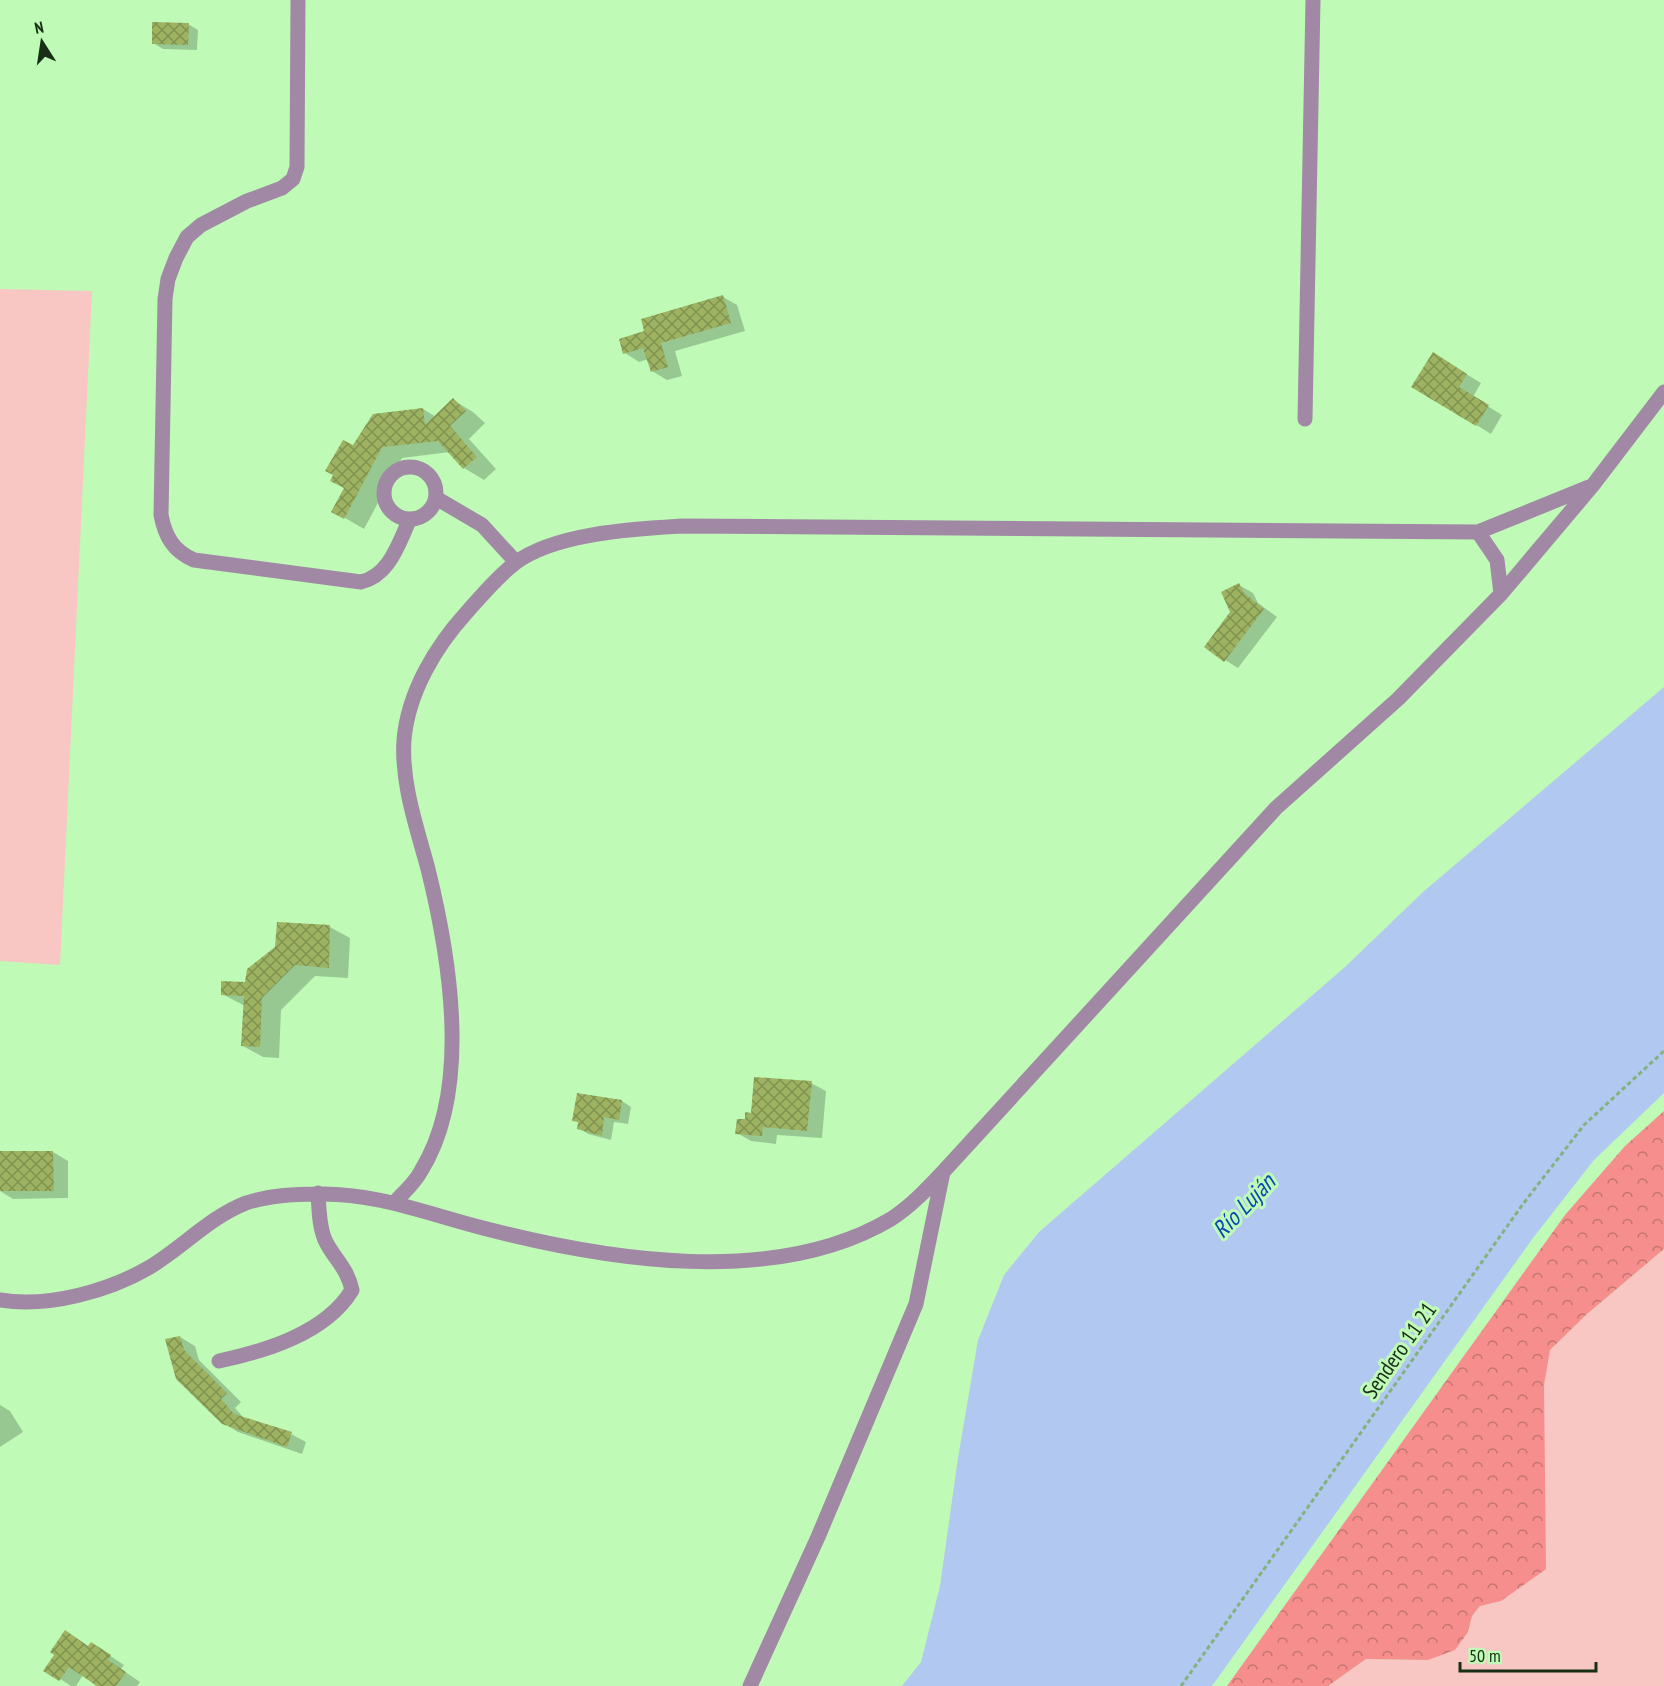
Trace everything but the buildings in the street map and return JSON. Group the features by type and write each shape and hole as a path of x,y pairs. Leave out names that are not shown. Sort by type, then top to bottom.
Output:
{"street":[{"path":"298,0 297,167 293,179 282,188 247,201 201,225 187,237 168,279 165,311 162,521 171,543 180,554 194,560 361,582 373,579 385,570 410,519"},
{"path":"1305,419 1313,0"},
{"path":"0,1300 49,1300 102,1288 150,1267 220,1216 247,1203 318,1193 395,1202 483,1228 627,1257 670,1263 742,1260 802,1252 846,1239 891,1219 919,1197 943,1172 1276,807 1398,699 1501,594 1593,485 1664,392"},
{"path":"413,467 428,474 434,481 436,498 427,513 410,519 394,514 385,500 386,483 396,471 413,467"},
{"path":"395,1202 421,1172 436,1138 449,1089 453,1045 452,1005 437,910 408,790 404,741 412,702 449,631 489,587 516,562 582,536 628,529 682,526 1478,532 1593,485"},
{"path":"436,498 482,525 516,562"},
{"path":"1478,532 1497,560 1501,594"},
{"path":"750,1686 818,1537 916,1304 943,1172"},
{"path":"219,1361 262,1352 309,1329 344,1304 352,1290 350,1277 326,1243 321,1230 318,1193"}],"path":[{"name":"Sendero 11 21","path":"1181,1686 1320,1486 1523,1204 1584,1125 1664,1051"}],"shaded area":[{"path":"0,289 92,291 60,965 0,961"},
{"path":"1664,1249 1664,1686 1328,1686 1366,1659 1428,1660 1468,1632 1472,1616 1480,1606 1501,1601 1550,1350 1587,1314"}],"green space":[{"path":"1664,1111 1664,1249 1587,1314 1550,1350 1544,1385 1546,1569 1501,1601 1480,1606 1472,1616 1468,1632 1455,1650 1428,1660 1366,1659 1328,1686 1227,1686 1565,1215 1625,1146"}],"water":[{"name":"Río Luján","path":"1664,687 1664,1093 1594,1160 1533,1238 1212,1686 902,1686 921,1662 940,1586 978,1340 1004,1275 1039,1232 1345,967 1423,892"}]}
